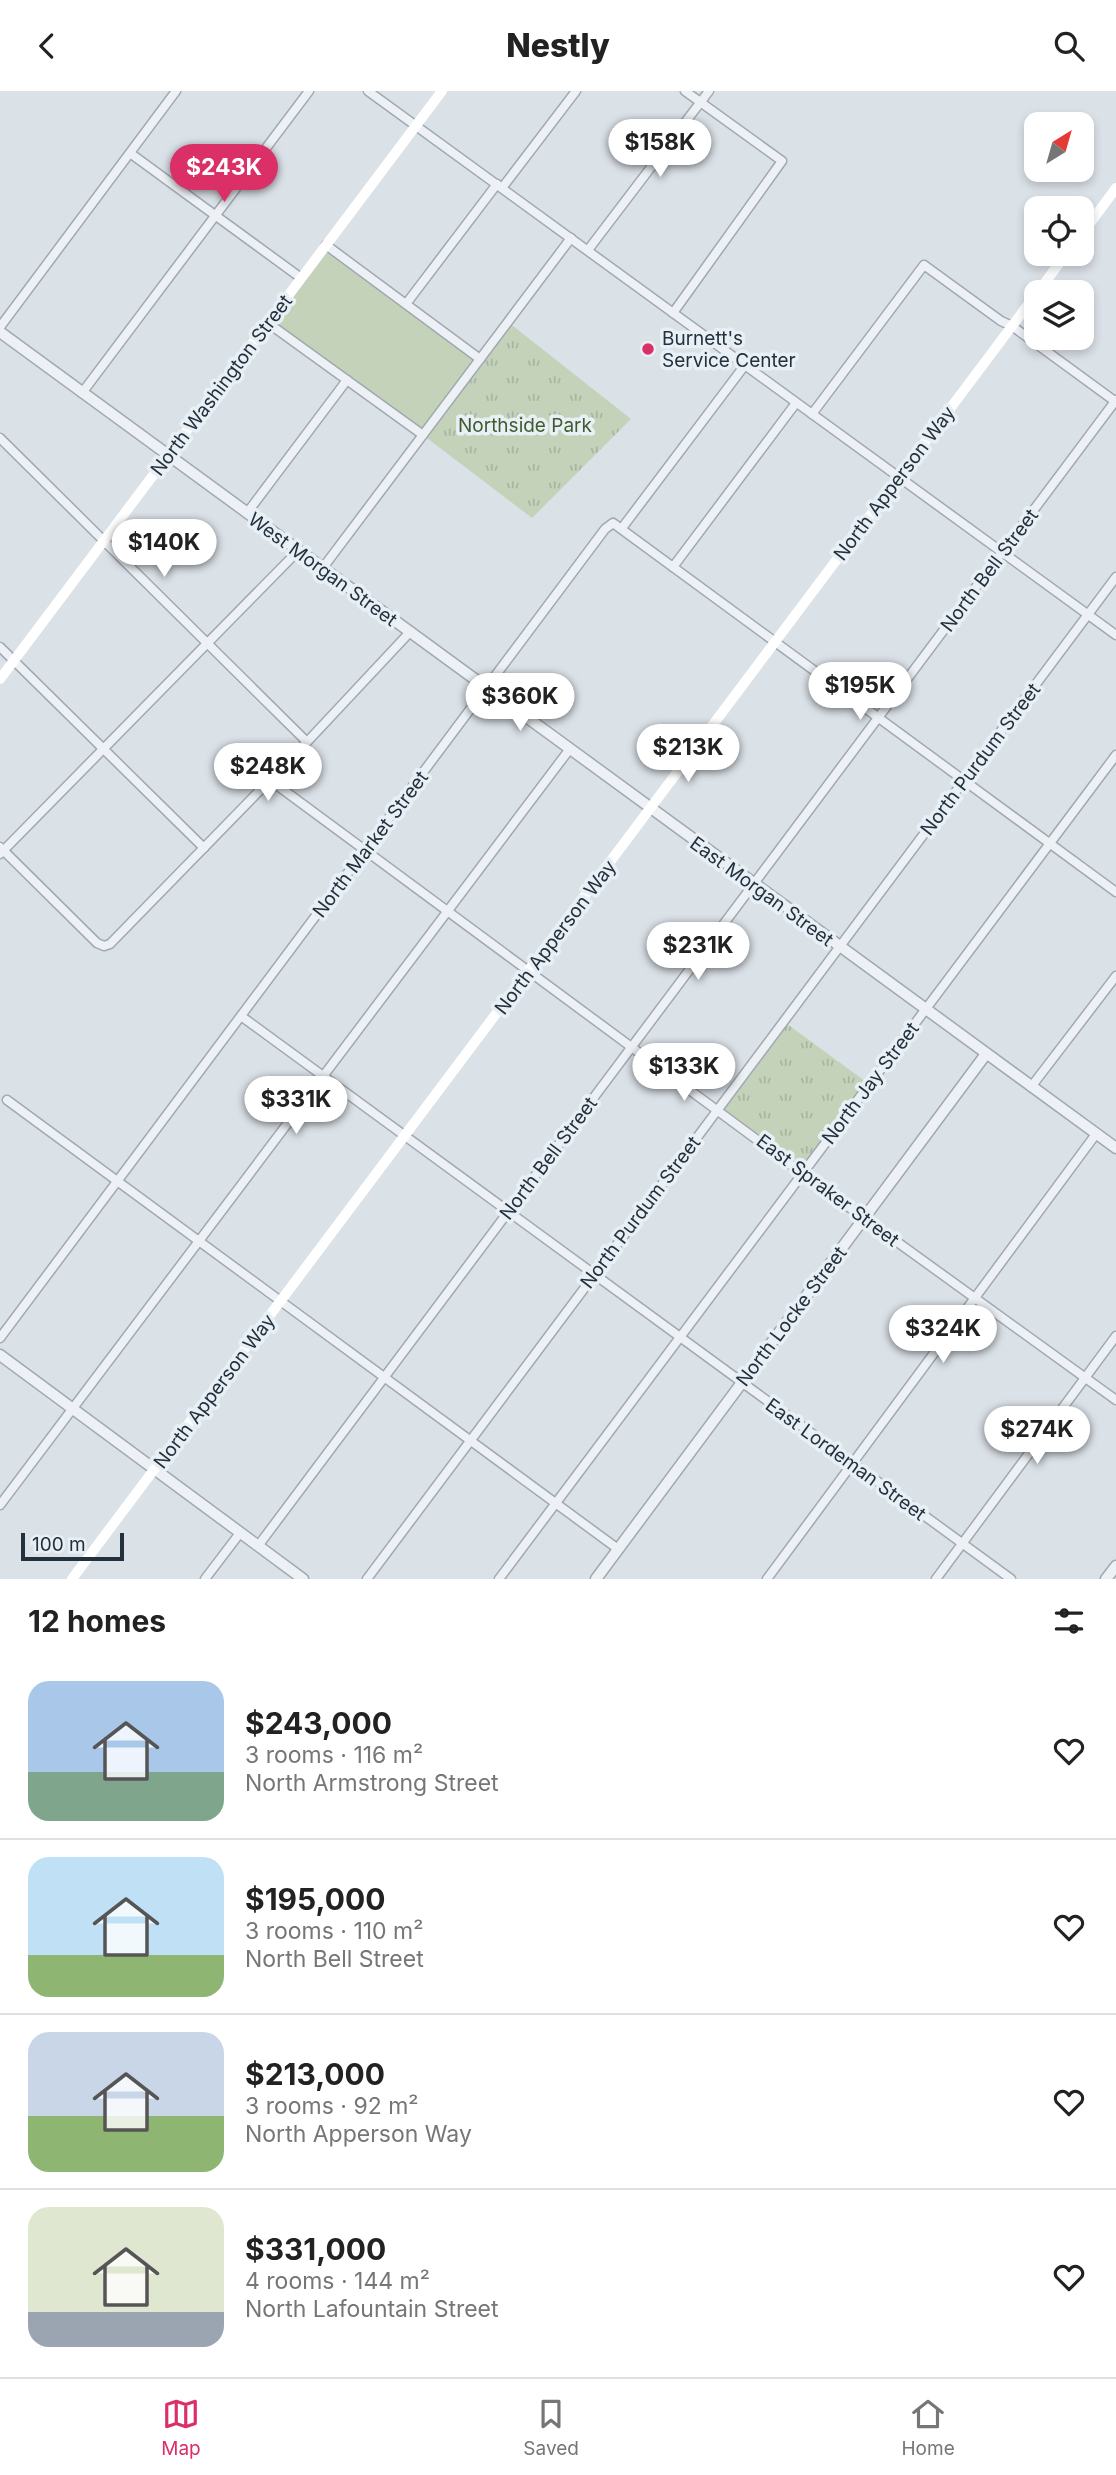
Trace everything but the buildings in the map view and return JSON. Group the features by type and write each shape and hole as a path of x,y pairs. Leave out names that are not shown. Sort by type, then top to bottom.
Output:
{"main road":[{"name":"North Washington Street","path":"0,679 442,91"},
{"path":"1094,218 1116,189"},
{"name":"North Apperson Way","path":"72,1579 1024,310"}],"street":[{"path":"0,327 176,91"},
{"path":"82,393 309,91"},
{"path":"368,91 1116,635"},
{"path":"406,304 576,91"},
{"path":"673,313 782,161 685,91"},
{"path":"587,250 709,91"},
{"path":"130,153 301,278"},
{"path":"322,569 571,239"},
{"path":"326,245 480,359"},
{"path":"812,414 924,265 1116,401"},
{"path":"268,323 423,435"},
{"name":"West Morgan Street","path":"0,333 410,632"},
{"name":"North Market Street","path":"0,1338 605,529 613,523 622,528 745,365"},
{"path":"247,513 347,380"},
{"name":"North Bell Street","path":"258,1546 1116,401"},
{"path":"673,567 796,403"},
{"path":"0,438 307,742"},
{"path":"622,528 1116,892"},
{"path":"298,551 1,851 97,943 104,946 110,944 410,632"},
{"name":"North Purdum Street","path":"366,1579 1116,577"},
{"name":"East Morgan Street","path":"410,632 1116,1149"},
{"path":"0,647 204,848"},
{"path":"0,1505 569,750"},
{"name":"North Jay Street","path":"499,1579 1116,755"},
{"name":"East Spraker Street","path":"270,780 865,1219 1116,1400"},
{"path":"1031,1087 1116,976"},
{"name":"East Lordeman Street","path":"241,1016 1011,1579"},
{"name":"North Locke Street","path":"596,1579 986,1054"},
{"path":"6,1100 618,1549"},
{"path":"767,1579 1096,1134"},
{"path":"936,1579 1116,1336"},
{"path":"0,1355 303,1579"},
{"path":"205,1579 240,1534"},
{"path":"1106,1579 1116,1566"}],"green space":[{"path":"326,245 480,359 423,435 268,323"},
{"name":"Northside Park","path":"508,322 631,419 532,518 423,435"},
{"path":"783,1021 869,1084 804,1172 718,1109"}],"place":[{"name":"Burnett's Service Center","path":"648,349"}]}
